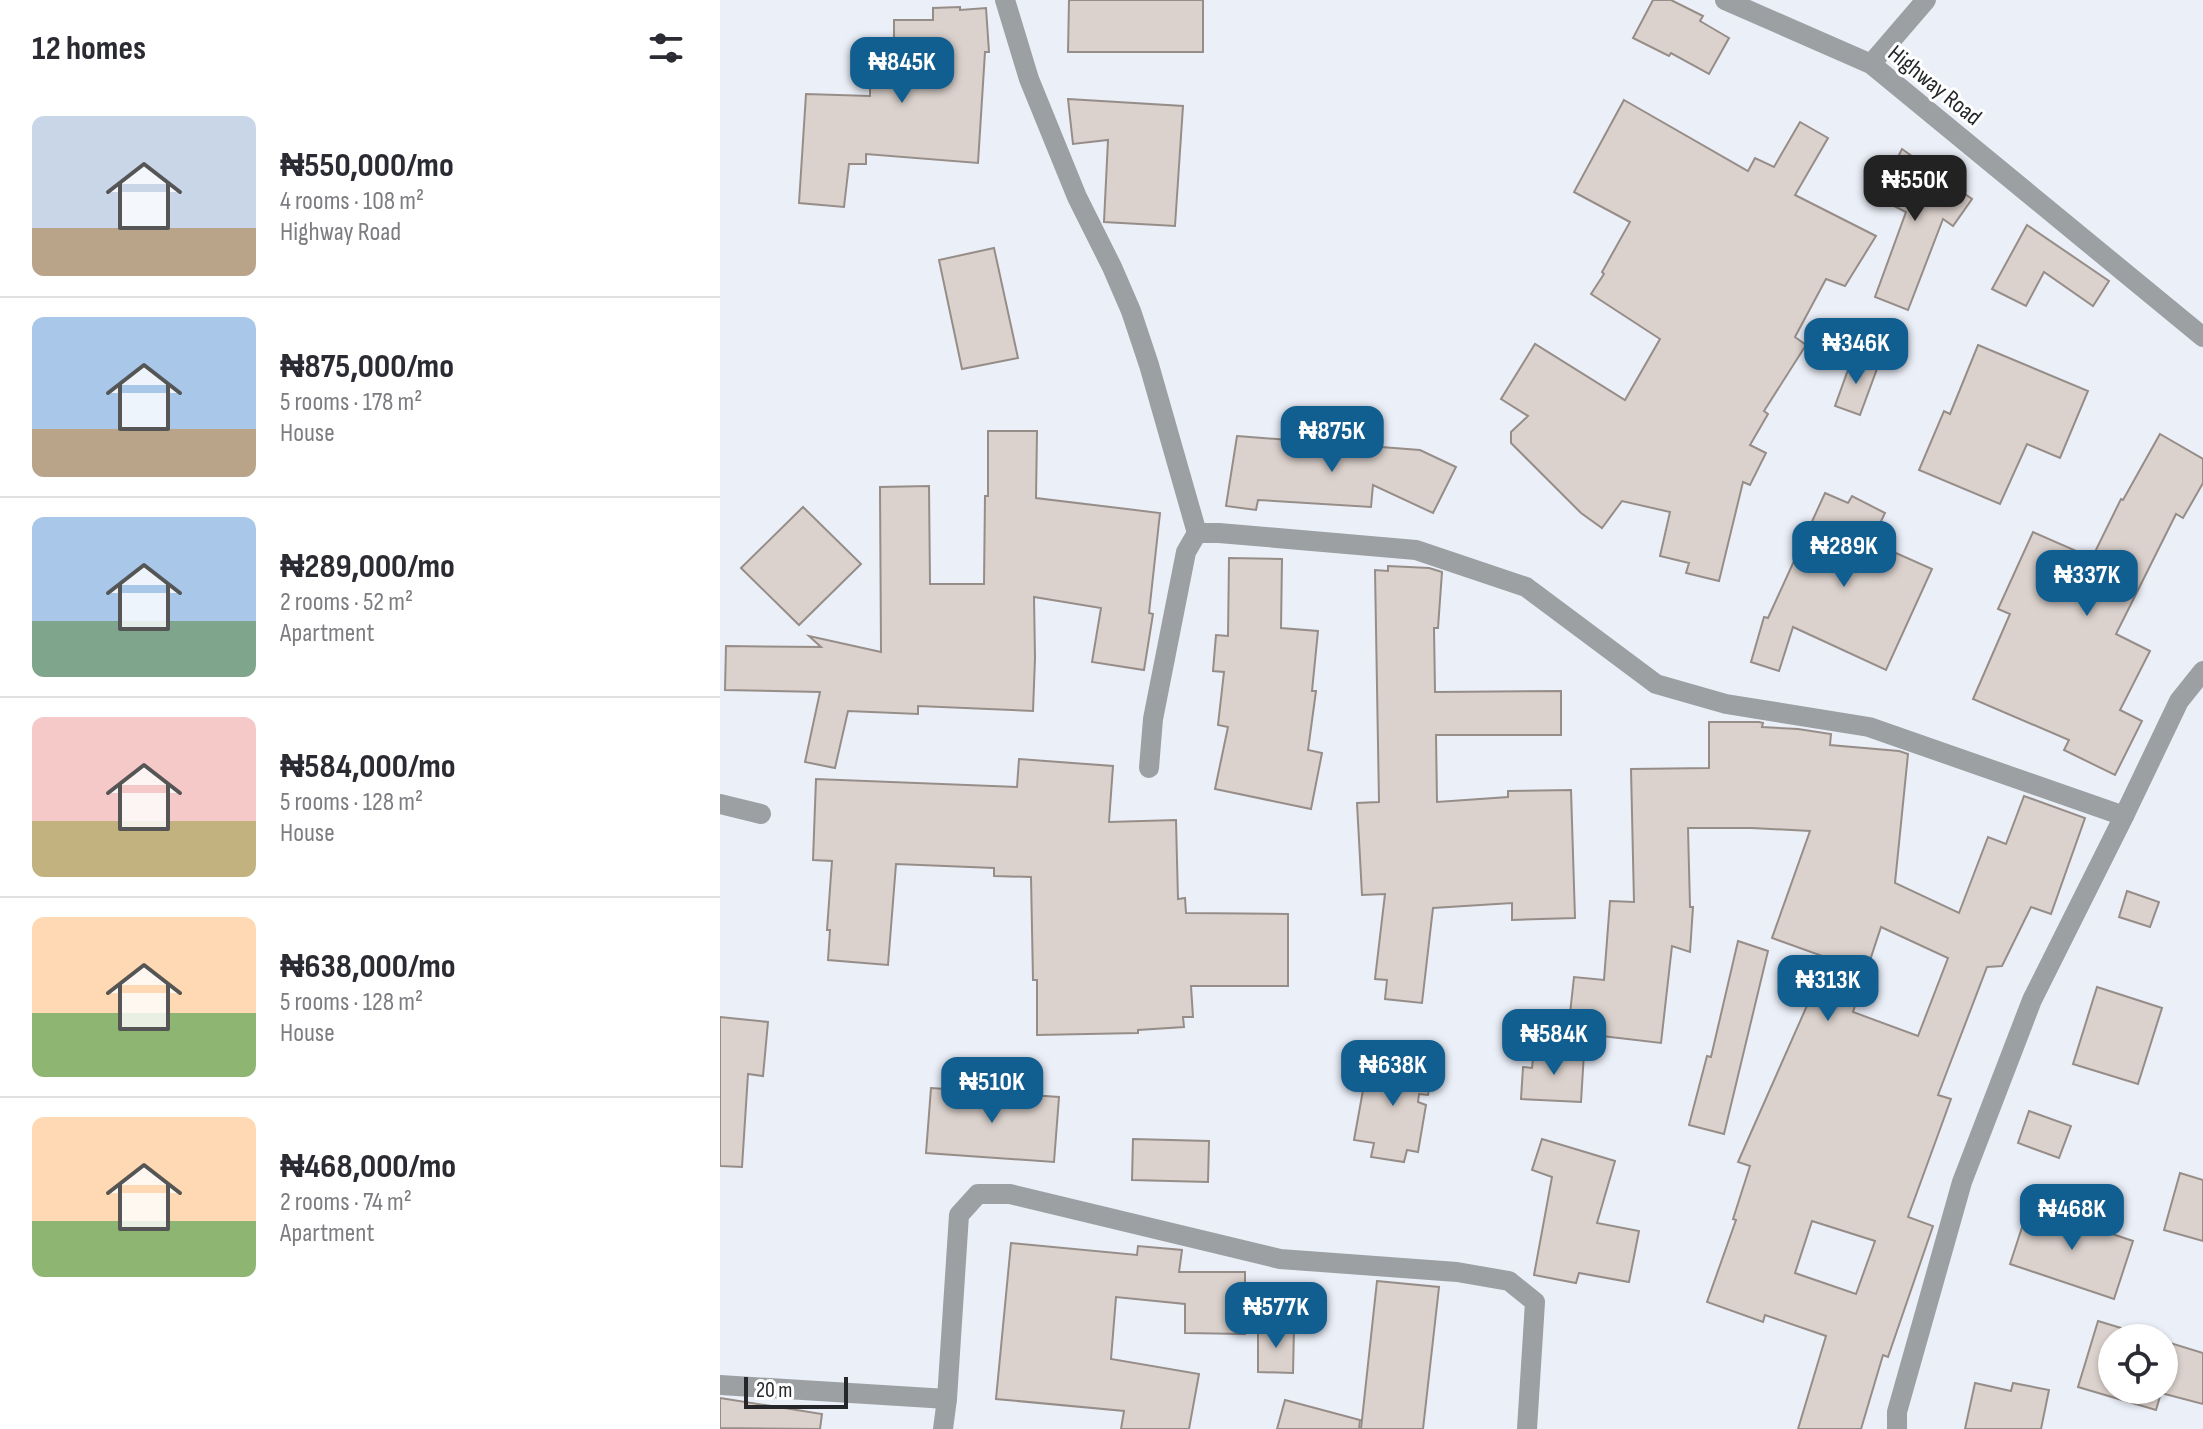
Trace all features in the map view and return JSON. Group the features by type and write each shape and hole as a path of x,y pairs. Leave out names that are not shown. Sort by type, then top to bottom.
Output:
{"street":[{"path":"1005,0 1029,79 1077,197 1131,311 1197,533 1186,552 1153,719 1149,768"},
{"name":"Highway Road","path":"1725,0 1871,64 2203,337"},
{"path":"1871,64 1926,0"},
{"path":"1197,533 1416,550 1526,587 1656,684 1726,704 1869,727 2124,816"},
{"path":"1897,1429 1897,1412 1962,1182 2032,1000 2179,701 2203,671"},
{"path":"720,804 761,814"},
{"path":"943,1429 959,1215 978,1194 1010,1194 1280,1259 1457,1272 1509,1281 1535,1302 1527,1429"},
{"path":"720,1385 947,1399"}],"building":[{"path":"1069,0 1203,0 1203,52 1068,52"},
{"path":"1653,0 1671,0 1703,16 1700,21 1729,38 1709,74 1671,53 1669,56 1633,38"},
{"path":"960,7 960,10 986,8 989,52 985,52 978,163 866,154 866,164 849,164 844,207 799,203 806,94 870,96 870,61 894,61 894,20 933,20 933,8"},
{"path":"1068,99 1183,106 1175,226 1104,222 1108,140 1073,144"},
{"path":"1624,100 1748,171 1755,158 1774,167 1800,122 1828,138 1795,195 1876,236 1845,286 1826,279 1795,337 1806,345 1764,411 1768,414 1750,445 1766,453 1750,485 1743,482 1719,581 1686,573 1689,563 1660,556 1670,512 1622,501 1602,528 1581,513 1511,443 1511,432 1528,416 1501,399 1535,344 1625,400 1660,339 1591,294 1630,222 1574,192"},
{"path":"1902,149 1972,199 1953,226 1943,219 1908,310 1875,297 1906,212 1874,196 1895,156 1898,157"},
{"path":"2027,225 2109,281 2093,306 2044,272 2026,306 1992,289"},
{"path":"994,248 1018,358 962,369 939,260"},
{"path":"1978,345 2088,391 2060,458 2027,444 2000,504 1919,470 1944,411 1950,414"},
{"path":"1853,356 1878,366 1860,415 1835,406"},
{"path":"988,431 1037,431 1036,498 1160,513 1149,613 1153,614 1144,670 1092,662 1101,608 1034,597 1033,711 918,706 918,714 848,711 835,768 805,762 820,692 725,690 726,646 821,647 809,636 881,652 880,487 929,486 930,584 984,584"},
{"path":"2160,434 2203,459 2203,483 2183,518 2176,514 2116,634 2150,651 2120,710 2142,721 2115,775 2064,750 2069,740 1973,699 2010,614 1998,609 2033,532 2092,558 2121,499"},
{"path":"1237,436 1420,450 1456,467 1433,513 1373,485 1371,507 1258,500 1256,510 1226,506"},
{"path":"1825,493 1848,503 1852,496 1885,513 1871,542 1932,569 1886,670 1793,627 1779,671 1751,662 1764,617 1768,618"},
{"path":"803,507 861,564 799,625 741,568"},
{"path":"1229,558 1282,559 1281,628 1318,631 1312,691 1316,691 1308,750 1322,753 1311,809 1215,789 1228,727 1218,725 1224,672 1213,671 1216,635 1228,636"},
{"path":"1388,566 1429,568 1442,572 1438,628 1434,628 1435,692 1561,691 1561,735 1436,735 1437,802 1508,797 1508,791 1571,790 1575,918 1512,920 1512,903 1433,908 1422,1003 1385,999 1387,980 1375,979 1385,894 1362,895 1357,803 1379,802 1375,570 1388,571"},
{"path":"1709,722 1759,722 1763,723 1762,727 1831,734 1830,745 1908,754 1895,883 1959,913 1988,837 2006,844 2024,796 2085,818 2051,914 2031,907 2002,966 1987,967 1938,1095 1951,1099 1908,1217 1933,1226 1888,1357 1883,1355 1861,1429 1798,1429 1826,1336 1765,1315 1763,1322 1707,1302 1736,1220 1733,1219 1750,1166 1738,1162 1828,958 1772,938 1810,831 1688,828 1690,907 1693,907 1690,952 1672,946 1661,1043 1568,1032 1574,977 1604,980 1610,901 1634,902 1631,769 1709,768","holes":["1881,927 1948,958 1918,1036 1853,1012","1812,1221 1875,1241 1856,1294 1795,1273"]},
{"path":"1019,759 1113,766 1109,822 1176,820 1178,899 1185,898 1186,913 1288,914 1288,986 1191,986 1193,1017 1183,1017 1184,1027 1138,1030 1138,1033 1037,1035 1031,877 994,876 994,868 896,864 888,965 828,960 832,861 813,860 816,779 1017,787"},
{"path":"2127,891 2159,902 2150,927 2119,917"},
{"path":"1738,941 1768,951 1724,1134 1689,1125 1707,1056 1711,1057"},
{"path":"2097,987 2162,1008 2138,1084 2073,1064"},
{"path":"720,1017 768,1022 763,1076 748,1074 742,1167 720,1166"},
{"path":"1534,1050 1584,1053 1581,1102 1521,1099 1523,1067 1532,1068"},
{"path":"1369,1057 1433,1068 1428,1095 1419,1094 1418,1102 1426,1105 1418,1152 1407,1150 1404,1162 1371,1157 1374,1143 1354,1140"},
{"path":"931,1088 1059,1097 1054,1162 926,1153"},
{"path":"2029,1111 2071,1126 2059,1158 2018,1143"},
{"path":"1133,1139 1209,1141 1208,1182 1132,1180"},
{"path":"1542,1139 1615,1161 1597,1223 1639,1231 1629,1282 1579,1273 1576,1283 1534,1275 1552,1177 1532,1170"},
{"path":"2180,1173 2203,1180 2203,1241 2164,1230"},
{"path":"2029,1206 2133,1241 2114,1299 2010,1264"},
{"path":"1011,1243 1137,1255 1138,1246 1182,1250 1179,1272 1245,1272 1245,1334 1185,1333 1185,1304 1116,1297 1111,1359 1199,1374 1189,1429 1121,1429 1124,1411 996,1399"},
{"path":"1377,1281 1439,1287 1423,1429 1361,1429"},
{"path":"2098,1321 2108,1324 2098,1324 2098,1393 2078,1387"},
{"path":"1258,1327 1294,1328 1293,1373 1258,1372"},
{"path":"2178,1345 2203,1353 2203,1404 2178,1397"},
{"path":"1975,1383 2011,1391 2013,1383 2049,1390 2041,1429 1965,1429"},
{"path":"720,1398 822,1414 820,1429 720,1428"},
{"path":"1285,1400 1360,1420 1359,1429 1277,1429"},
{"path":"2136,1404 2158,1404 2156,1410"}]}
